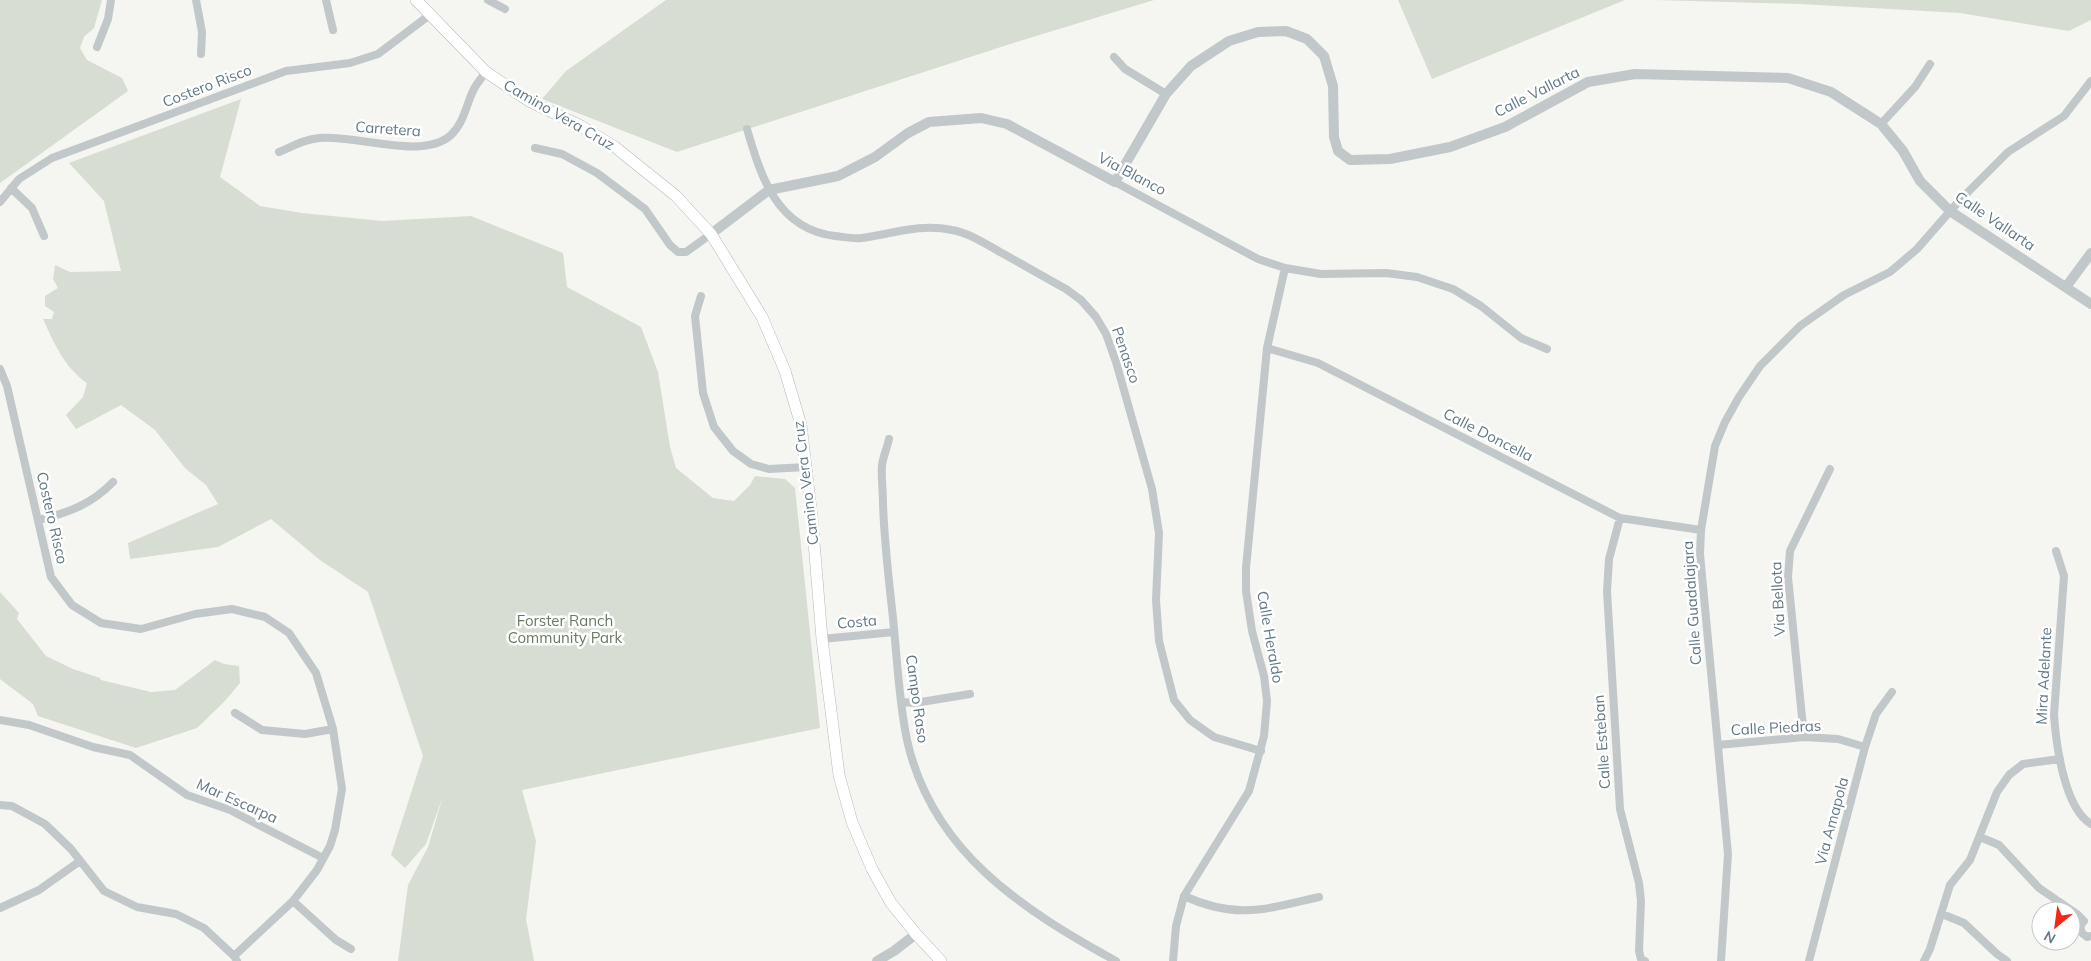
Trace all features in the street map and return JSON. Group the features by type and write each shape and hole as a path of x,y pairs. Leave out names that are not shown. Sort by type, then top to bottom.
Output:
{"main road":[{"name":"Camino Vera Cruz","path":"416,0 486,72 529,100 580,126 615,147 676,196 711,234 762,317 785,370 801,425 822,639 839,775 852,822 872,869 892,903 916,934 941,961"},
{"path":"430,0 431,14"}],"street":[{"path":"97,47 108,19 111,0"},
{"path":"196,0 202,32 201,54"},
{"path":"326,0 333,30"},
{"path":"488,0 505,9"},
{"name":"Costero Risco","path":"0,202 19,179 52,158 286,71 350,63 378,54 431,14"},
{"name":"Calle Vallarta","path":"1115,182 1166,94 1191,66 1229,42 1258,32 1286,31 1307,39 1324,56 1334,86 1334,137 1338,152 1350,160 1390,159 1450,147 1505,127 1588,82 1635,74 1788,78 1831,92 1881,124 1903,152 1920,181 1950,211 2091,304"},
{"path":"1114,57 1126,69 1166,94"},
{"path":"1881,124 1915,87 1930,64"},
{"name":"Carretera","path":"280,152 303,141 321,138 414,146 431,146 442,142 457,128 475,87 486,72"},
{"name":"Calle Guadalajara","path":"1721,961 1728,854 1700,554 1701,530 1716,446 1725,422 1760,366 1800,326 1844,295 1890,272 1916,249 2008,152 2064,116 2091,81"},
{"name":"Via Blanco","path":"711,234 769,190 838,176 874,157 908,133 929,122 981,118 1007,124 1258,259 1285,268 1321,274 1386,273 1417,276 1453,289 1481,306 1520,338 1547,348"},
{"name":"Penasco","path":"747,129 757,164 769,190 794,219 810,229 828,235 859,239 911,228 940,228 966,234 1066,289 1081,300 1096,317 1106,334 1116,362 1152,489 1159,532 1156,600 1159,641 1173,698 1184,714 1201,730 1223,741 1261,751"},
{"path":"535,148 562,154 597,173 645,209 670,245 678,252 686,252 711,234"},
{"path":"11,188 32,208 44,236"},
{"path":"2066,287 2091,253"},
{"name":"Calle Heraldo","path":"1173,961 1176,926 1184,896 1249,791 1264,736 1267,701 1264,676 1252,631 1246,591 1246,568 1267,348 1285,268"},
{"path":"701,296 695,316 704,393 714,427 733,451 751,464 769,469 806,467"},
{"name":"Calle Doncella","path":"1267,348 1318,363 1620,518 1701,530"},
{"name":"Costero Risco","path":"0,369 8,386 51,577 72,605 101,623 141,629 195,614 232,609 265,616 289,633 316,673 332,729 342,789 335,830 317,870 292,901 235,958"},
{"name":"Campo Raso","path":"889,439 882,465 885,549 907,740 919,778 936,813 956,845 989,877 1015,898 1086,945 1116,961"},
{"name":"Via Bellota","path":"1804,737 1788,577 1790,551 1830,469"},
{"path":"38,520 82,506 100,495 113,482"},
{"name":"Calle Esteban","path":"1620,518 1609,559 1607,575 1610,651 1620,809 1639,883 1641,901 1639,951 1641,959 1645,961"},
{"name":"Mira Adelante","path":"2056,551 2064,576 2054,715 2065,782 2075,803 2091,824"},
{"name":"Costa","path":"822,639 894,632"},
{"name":"Via Amapola","path":"1809,961 1865,748 1876,714 1892,692"},
{"path":"902,702 915,704 970,694"},
{"path":"236,713 262,730 304,734 332,729"},
{"name":"Mar Escarpa","path":"0,720 29,725 93,747 130,755 187,794 230,810 323,858"},
{"name":"Calle Piedras","path":"1718,745 1804,737 1838,739 1865,748"},
{"path":"1924,961 1942,914 1950,886 1970,860 1997,792 2009,775 2023,764 2060,759"},
{"path":"0,805 12,806 45,824 71,849 104,891 137,907 176,914 204,928 235,958"},
{"path":"1980,837 1999,845 2039,888 2088,920 2080,926 2082,933 2087,937 2091,936"},
{"path":"0,908 39,890 80,861"},
{"path":"1184,896 1218,909 1244,912 1319,897"},
{"path":"292,901 336,940 351,950"},
{"path":"1942,914 1964,923 1997,954 2008,961"},
{"path":"877,961 916,934"}],"green space":[{"path":"0,0 102,0 94,28 84,37 80,48 87,60 122,78 128,91 0,183"},
{"path":"666,0 1154,0 1023,40 677,152 542,99 566,71"},
{"path":"1398,0 1625,0 1432,79"},
{"path":"1655,0 2091,0 2091,20 2069,31 1960,13 1801,4"},
{"name":"Forster Ranch Community Park","path":"241,99 220,177 260,206 302,213 382,221 471,216 563,253 567,287 641,327 658,372 670,447 676,468 713,498 734,501 750,485 755,476 785,479 795,488 820,728 522,790 536,841 526,919 534,961 398,961 408,885 428,847 443,796 426,844 405,868 391,855 423,756 368,592 320,560 271,519 218,547 130,559 128,543 218,504 206,485 185,468 155,430 121,405 76,429 66,415 83,397 87,383 66,362 43,319 52,319 54,312 45,306 45,296 58,288 53,279 55,265 70,272 121,271 104,201 69,163"},
{"path":"0,592 19,613 17,619 46,656 101,680 151,692 175,690 215,660 224,664 239,666 240,683 224,702 197,728 136,748 38,716 33,704 0,679"}]}
